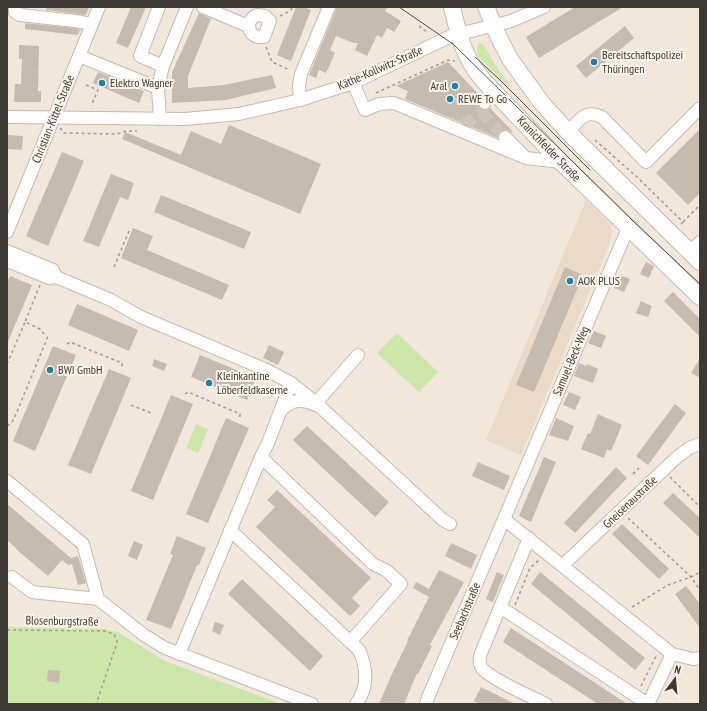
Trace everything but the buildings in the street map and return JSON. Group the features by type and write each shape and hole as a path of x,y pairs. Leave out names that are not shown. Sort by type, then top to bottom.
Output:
{"main road":[{"name":"Kranichfelder Straße","path":"452,7 464,51 488,96 561,162 700,298"},
{"path":"486,7 510,59 520,75 541,102 568,132 646,209 697,252"},
{"name":"Samuel-Beck-Weg","path":"628,228 646,209"}],"street":[{"path":"15,7 15,12 20,15 92,24"},
{"name":"Christian-Kittel-Straße","path":"7,232 99,7"},
{"path":"159,7 140,56 163,66"},
{"path":"160,119 158,88 163,66 187,7"},
{"path":"203,7 224,11 248,26 249,30 254,36 257,37 264,37 270,21 265,16 257,15 251,19 248,26"},
{"path":"459,34 511,21 544,7"},
{"path":"300,100 299,85 301,74 324,8"},
{"name":"Käthe-Kollwitz-Straße","path":"7,117 186,119 239,114 300,100 353,83 434,44 459,34"},
{"path":"79,56 158,88"},
{"path":"353,83 366,110 379,104 394,103 461,128 526,158 561,162"},
{"path":"568,132 586,114 595,114 602,117 646,162 700,108"},
{"path":"505,137 526,158"},
{"name":"Samuel-Beck-Weg","path":"504,519 628,228"},
{"path":"7,251 52,270 56,277"},
{"path":"7,261 49,278 56,277 111,300 141,317 269,371 292,383 437,515 450,524"},
{"path":"319,406 358,356"},
{"path":"179,654 292,383"},
{"path":"279,413 284,406 296,401 309,402 319,406"},
{"name":"Gneisenaustraße","path":"563,565 675,460 689,448 700,444"},
{"path":"260,458 373,564 388,571 401,584 351,641"},
{"path":"7,481 83,544 98,599"},
{"path":"504,519 672,654 693,659 700,658"},
{"name":"Seebachstraße","path":"426,704 504,519"},
{"path":"230,530 359,650 364,662 366,675 364,687 356,704"},
{"path":"529,538 480,653 479,659 481,667 491,676 546,704"},
{"path":"12,577 32,592 98,599 144,635 165,648 312,704"},
{"path":"500,607 648,704 672,654"}],"path":[{"path":"270,21 290,11 293,7"},
{"path":"418,26 428,33"},
{"path":"264,37 272,62 301,74"},
{"path":"361,100 448,60 457,61"},
{"path":"86,85 98,90 89,110"},
{"path":"54,118 64,133 117,134 126,131 137,131"},
{"path":"593,138 637,177 683,222"},
{"path":"679,226 700,205"},
{"path":"114,267 129,231"},
{"path":"7,364 40,285"},
{"path":"25,322 40,329 44,334"},
{"path":"7,426 12,422 17,412 48,336"},
{"path":"67,344 70,342 122,363 122,368"},
{"path":"185,394 188,392 240,414 240,418"},
{"path":"131,405 151,413"},
{"path":"633,474 639,468"},
{"path":"663,471 700,507"},
{"path":"621,511 691,577 700,590"},
{"path":"511,614 530,568 548,554"},
{"path":"622,614 668,585 691,577 700,572"},
{"name":"Blosenburgstraße","path":"7,630 105,631 114,634 117,641 116,646 96,704"},
{"path":"636,696 658,652 672,654"}],"shaded area":[{"path":"586,200 610,224 612,230 610,243 521,455 486,440"}],"green space":[{"path":"479,43 483,44 500,72 510,85 509,87 478,56 477,50"},
{"path":"397,333 438,372 419,392 377,353"},
{"path":"196,424 208,429 198,453 186,448"},
{"path":"7,627 103,629 118,632 165,661 282,704 7,704"}],"tunnel":[{"path":"464,125 481,112 483,106"},
{"path":"481,112 505,137"}],"tram line":[{"path":"399,7 453,44 634,222 700,284"},
{"path":"475,57 590,170"}],"place":[{"name":"Bereitschaftspolizei Thüringen","path":"594,62"},
{"name":"Elektro Wagner","path":"102,83"},
{"name":"Aral","path":"455,86"},
{"name":"REWE To Go","path":"450,99"},
{"name":"AOK PLUS","path":"570,281"},
{"name":"BWI GmbH","path":"50,370"},
{"name":"Kleinkantine Löberfeldkaserne","path":"209,383"}]}
